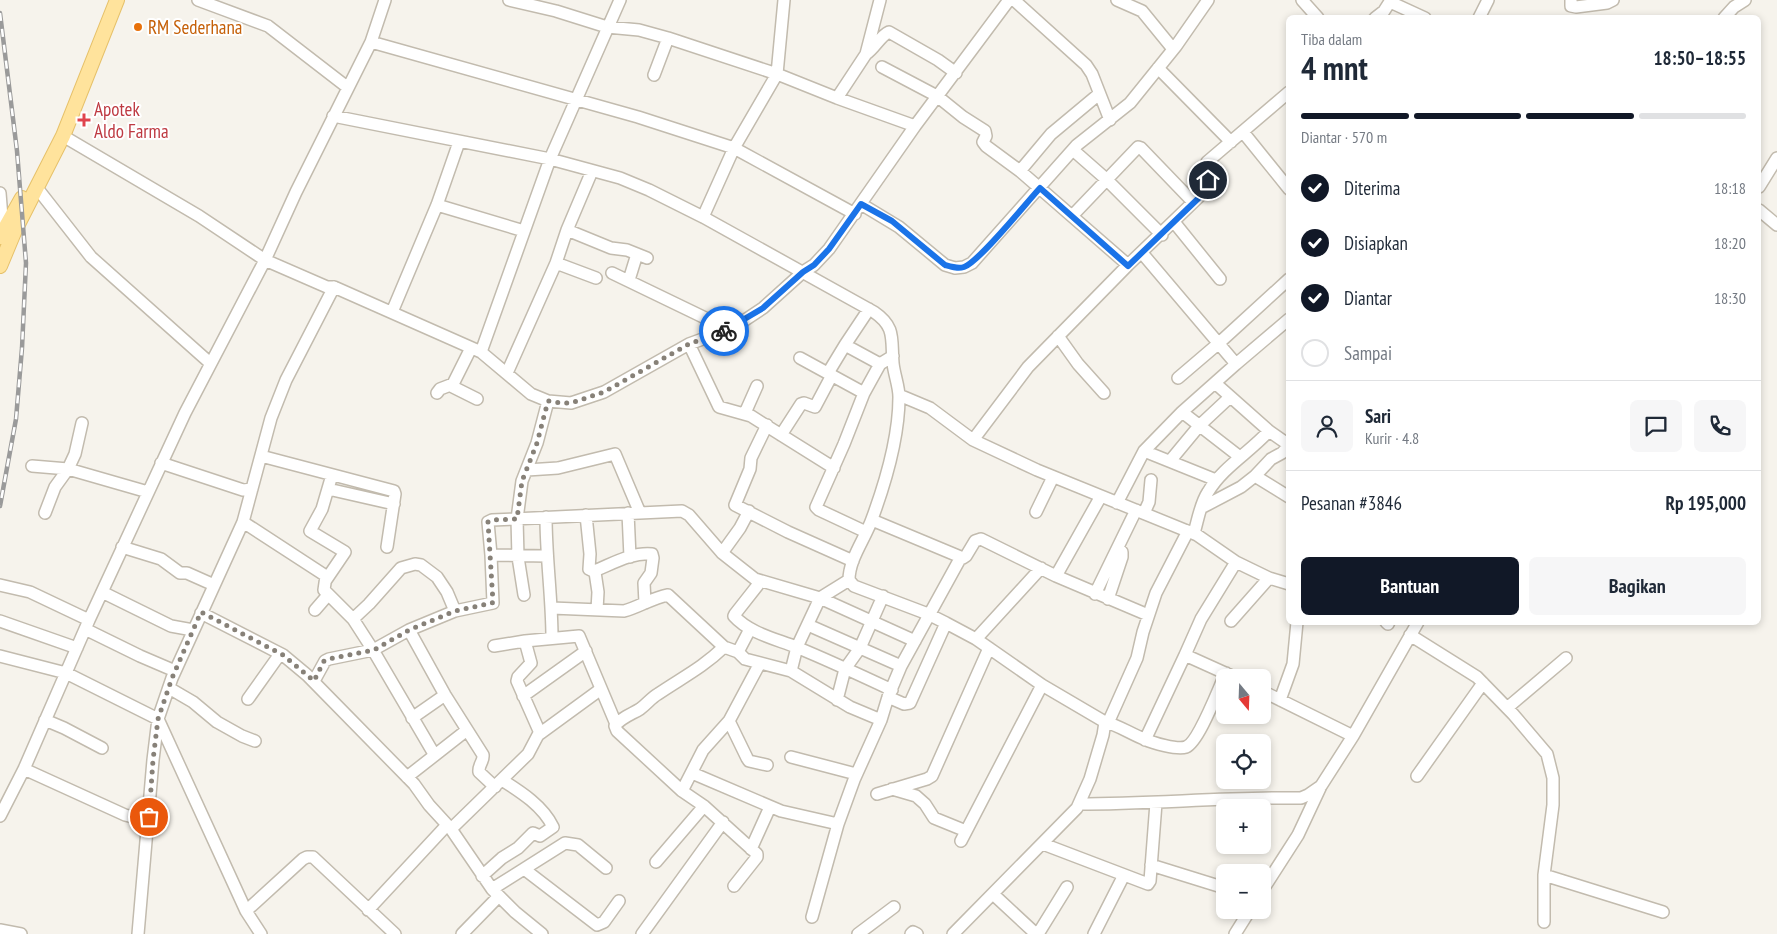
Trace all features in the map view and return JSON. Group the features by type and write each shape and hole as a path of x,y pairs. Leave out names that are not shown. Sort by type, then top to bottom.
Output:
{"main road":[{"path":"1,234 40,165 55,133 107,0"},
{"path":"0,266 15,230 63,136 117,0"}],"street":[{"path":"198,0 268,26 347,87"},
{"path":"0,816 24,768 161,463 210,364 265,260 347,87 371,42 385,0"},
{"path":"509,0 556,11 607,27 639,30 668,38 778,74 914,126"},
{"path":"451,386 476,350 524,231 550,159 620,0"},
{"path":"837,98 866,54 880,0"},
{"path":"63,136 199,216 265,260 327,287 334,287 476,350 507,372 531,394 548,401 571,403 604,392 689,344 728,329 763,308 803,272 814,265 829,249 914,126 956,73 1009,0"},
{"path":"1014,0 1086,65 1092,74 1110,120"},
{"path":"1117,0 1142,11 1173,49"},
{"path":"371,42 638,117 734,148 858,209 892,221 945,265 955,268 964,267 978,258 1073,150 1130,103 1173,49 1208,0"},
{"path":"1481,15 1488,0"},
{"path":"1575,8 1607,3 1613,0"},
{"path":"1727,15 1734,7 1745,0"},
{"path":"702,217 734,148 778,74 783,1"},
{"path":"1378,15 1391,1 1419,15"},
{"path":"1307,2 1316,15"},
{"path":"866,54 871,51 885,34 890,32 938,60 956,73"},
{"path":"654,75 668,38"},
{"path":"882,67 937,96 963,117 985,131 986,136 983,143 1020,171 1128,266"},
{"path":"1158,68 1231,142"},
{"path":"1020,171 1051,134 1099,94"},
{"path":"973,440 1028,367 1128,266 1206,191 1208,185 1207,162 1286,95"},
{"path":"333,116 550,159 620,178 649,190 702,217 883,318 889,326 892,337 899,395 896,438 872,520 849,574 849,580 854,586 928,614 946,623 976,639 1042,686 1107,722 1145,740 1184,748 1190,744 1216,701"},
{"path":"1243,132 1286,185"},
{"path":"392,312 437,205 459,142"},
{"path":"1072,216 1136,148 1140,147 1193,202"},
{"path":"1073,150 1106,179 1162,234"},
{"path":"1761,183 1777,158"},
{"path":"507,372 556,263 592,171"},
{"path":"37,188 91,257 210,364"},
{"path":"0,193 1,234"},
{"path":"437,205 524,231"},
{"path":"1761,212 1777,225"},
{"path":"1174,222 1220,279"},
{"path":"568,230 611,248 627,250 642,256 629,280"},
{"path":"1142,253 1236,364"},
{"path":"556,263 596,278"},
{"path":"612,273 728,329"},
{"path":"1178,378 1286,282"},
{"path":"138,934 158,719 175,671 243,522 271,418 286,380 334,287"},
{"path":"781,434 801,404 804,403 815,407 845,345 869,310"},
{"path":"1117,503 1144,450 1182,412 1236,364 1286,327"},
{"path":"1058,336 1078,364 1104,393"},
{"path":"689,344 717,404 722,408 745,413 767,425 834,468"},
{"path":"845,345 880,364"},
{"path":"866,532 817,508 817,505 864,393 880,364 893,356"},
{"path":"800,358 864,393"},
{"path":"1215,383 1268,431 1286,443"},
{"path":"437,393 442,388 451,386 477,399"},
{"path":"745,413 757,386"},
{"path":"899,395 930,408 973,440 1053,477 1191,532 1236,562 1269,578 1286,583"},
{"path":"1170,460 1199,426 1230,396"},
{"path":"524,595 518,557 517,519 520,491 537,443 548,401"},
{"path":"1182,412 1240,457"},
{"path":"45,512 55,487 68,469 75,454 82,423"},
{"path":"767,425 751,458 750,469 734,504 788,532 854,561"},
{"path":"953,934 1043,844 1079,804 1089,784 1107,722 1137,658 1148,615 1158,588 1191,532 1207,492 1216,480 1258,443 1268,431"},
{"path":"1201,508 1241,487 1255,476 1271,459 1286,448"},
{"path":"1144,450 1216,480"},
{"path":"527,470 558,468 615,454 634,513 630,557"},
{"path":"261,456 393,490 395,494 394,504 387,547"},
{"path":"161,463 243,490 252,489"},
{"path":"32,466 68,469 148,492"},
{"path":"332,475 322,509 310,531 345,553 326,580 323,588 353,619 374,650 434,754"},
{"path":"1255,476 1286,496"},
{"path":"1036,512 1053,477"},
{"path":"1095,594 1118,548 1140,512 1149,502 1151,480"},
{"path":"328,489 394,504"},
{"path":"1056,576 1101,496"},
{"path":"314,681 324,661 374,650 409,630 455,611 493,603 488,522 492,520 687,512 722,553 750,576 820,598 915,641"},
{"path":"722,553 749,512"},
{"path":"586,515 590,554 589,569 594,571 630,557 647,553 652,554 652,573 644,582 645,603"},
{"path":"546,517 546,556 552,608 552,638"},
{"path":"872,520 961,557 966,556 975,541 981,539 1095,594 1148,615"},
{"path":"243,522 325,575 326,580"},
{"path":"122,548 161,559 180,573 188,573 214,586"},
{"path":"1108,599 1122,556 1122,552 1118,548"},
{"path":"491,556 546,556"},
{"path":"812,917 838,824 856,774 881,720 901,666 961,557"},
{"path":"1145,740 1201,619 1236,562"},
{"path":"353,619 401,568 415,564 421,565 436,577 447,592 455,611"},
{"path":"976,639 1041,568"},
{"path":"594,571 598,592 597,610"},
{"path":"1231,621 1269,578"},
{"path":"791,671 797,647 820,598 849,580"},
{"path":"761,581 734,616 753,630 797,647 845,669 890,693 904,704 910,703 946,623"},
{"path":"0,584 30,592 140,656 175,671"},
{"path":"102,592 171,626 193,630"},
{"path":"315,610 328,595"},
{"path":"552,608 624,611 668,595 724,646 738,652 745,659 791,671 837,700 881,720"},
{"path":"837,700 845,669 860,648 883,596"},
{"path":"201,612 280,654 314,681 407,776 449,827 495,892 515,912 542,934"},
{"path":"0,621 77,648"},
{"path":"1280,700 1293,664 1297,625"},
{"path":"1271,876 1298,835 1321,786 1353,736 1416,625"},
{"path":"808,626 901,666"},
{"path":"409,630 445,696 483,756 480,772 499,784 520,792 539,808 552,827 540,836 533,833 518,848 502,858 482,876"},
{"path":"738,652 749,631 753,630"},
{"path":"1410,635 1477,676 1542,746 1547,754 1553,778 1553,805 1544,876 1544,922"},
{"path":"494,646 579,636 617,730 682,791 723,822 757,856 734,886"},
{"path":"525,641 531,663 517,680 540,733"},
{"path":"616,724 656,695 690,675 724,646"},
{"path":"877,794 927,779 934,774 989,648"},
{"path":"523,696 586,651"},
{"path":"248,699 280,654"},
{"path":"1185,655 1217,669"},
{"path":"0,656 66,673 158,719 246,911 261,934"},
{"path":"1507,708 1566,658"},
{"path":"682,791 704,750 729,721 760,663"},
{"path":"1417,776 1483,683"},
{"path":"892,789 916,796 936,820 963,836 1042,686"},
{"path":"169,688 193,702 217,722 255,741"},
{"path":"368,910 449,827 499,784 528,754 540,733 601,689"},
{"path":"412,718 445,696"},
{"path":"1271,696 1353,736"},
{"path":"45,720 102,748"},
{"path":"729,721 747,758 766,765"},
{"path":"407,776 467,730"},
{"path":"791,757 856,774"},
{"path":"24,768 125,815 149,817"},
{"path":"692,773 788,814 838,824"},
{"path":"1079,804 1156,803 1239,798 1301,798 1321,786"},
{"path":"1043,844 1148,884 1150,881 1156,803"},
{"path":"656,862 704,806"},
{"path":"752,849 770,807"},
{"path":"642,934 723,822"},
{"path":"462,934 495,892 524,869 565,843 578,845 606,868"},
{"path":"246,911 307,857 313,857 395,934"},
{"path":"1151,866 1216,885"},
{"path":"524,869 597,924 604,922 619,901"},
{"path":"1094,934 1124,875"},
{"path":"1544,876 1663,912"},
{"path":"993,894 1037,934 1067,887"},
{"path":"858,934 894,906"},
{"path":"1235,934 1244,919"},
{"path":"0,930 21,934"},
{"path":"911,934 914,932 917,934"}],"railway":[{"path":"0,13 17,151 26,263 16,419 0,506"}],"way so far":[{"path":"149,817 158,719 172,678 201,612 283,655 314,681 324,661 374,650 409,630 455,611 492,603 488,522 490,520 517,519 522,481 537,443 548,401 571,403 604,392 689,344 724,331"}],"place":[{"name":"RM Sederhana","path":"138,27"},
{"name":"Apotek Aldo Farma","path":"84,120"}],"route":[{"path":"724,331 763,308 803,272 814,265 829,249 861,204 892,221 945,265 955,268 964,267 978,258 1040,188 1128,266 1206,191 1208,180"}]}
